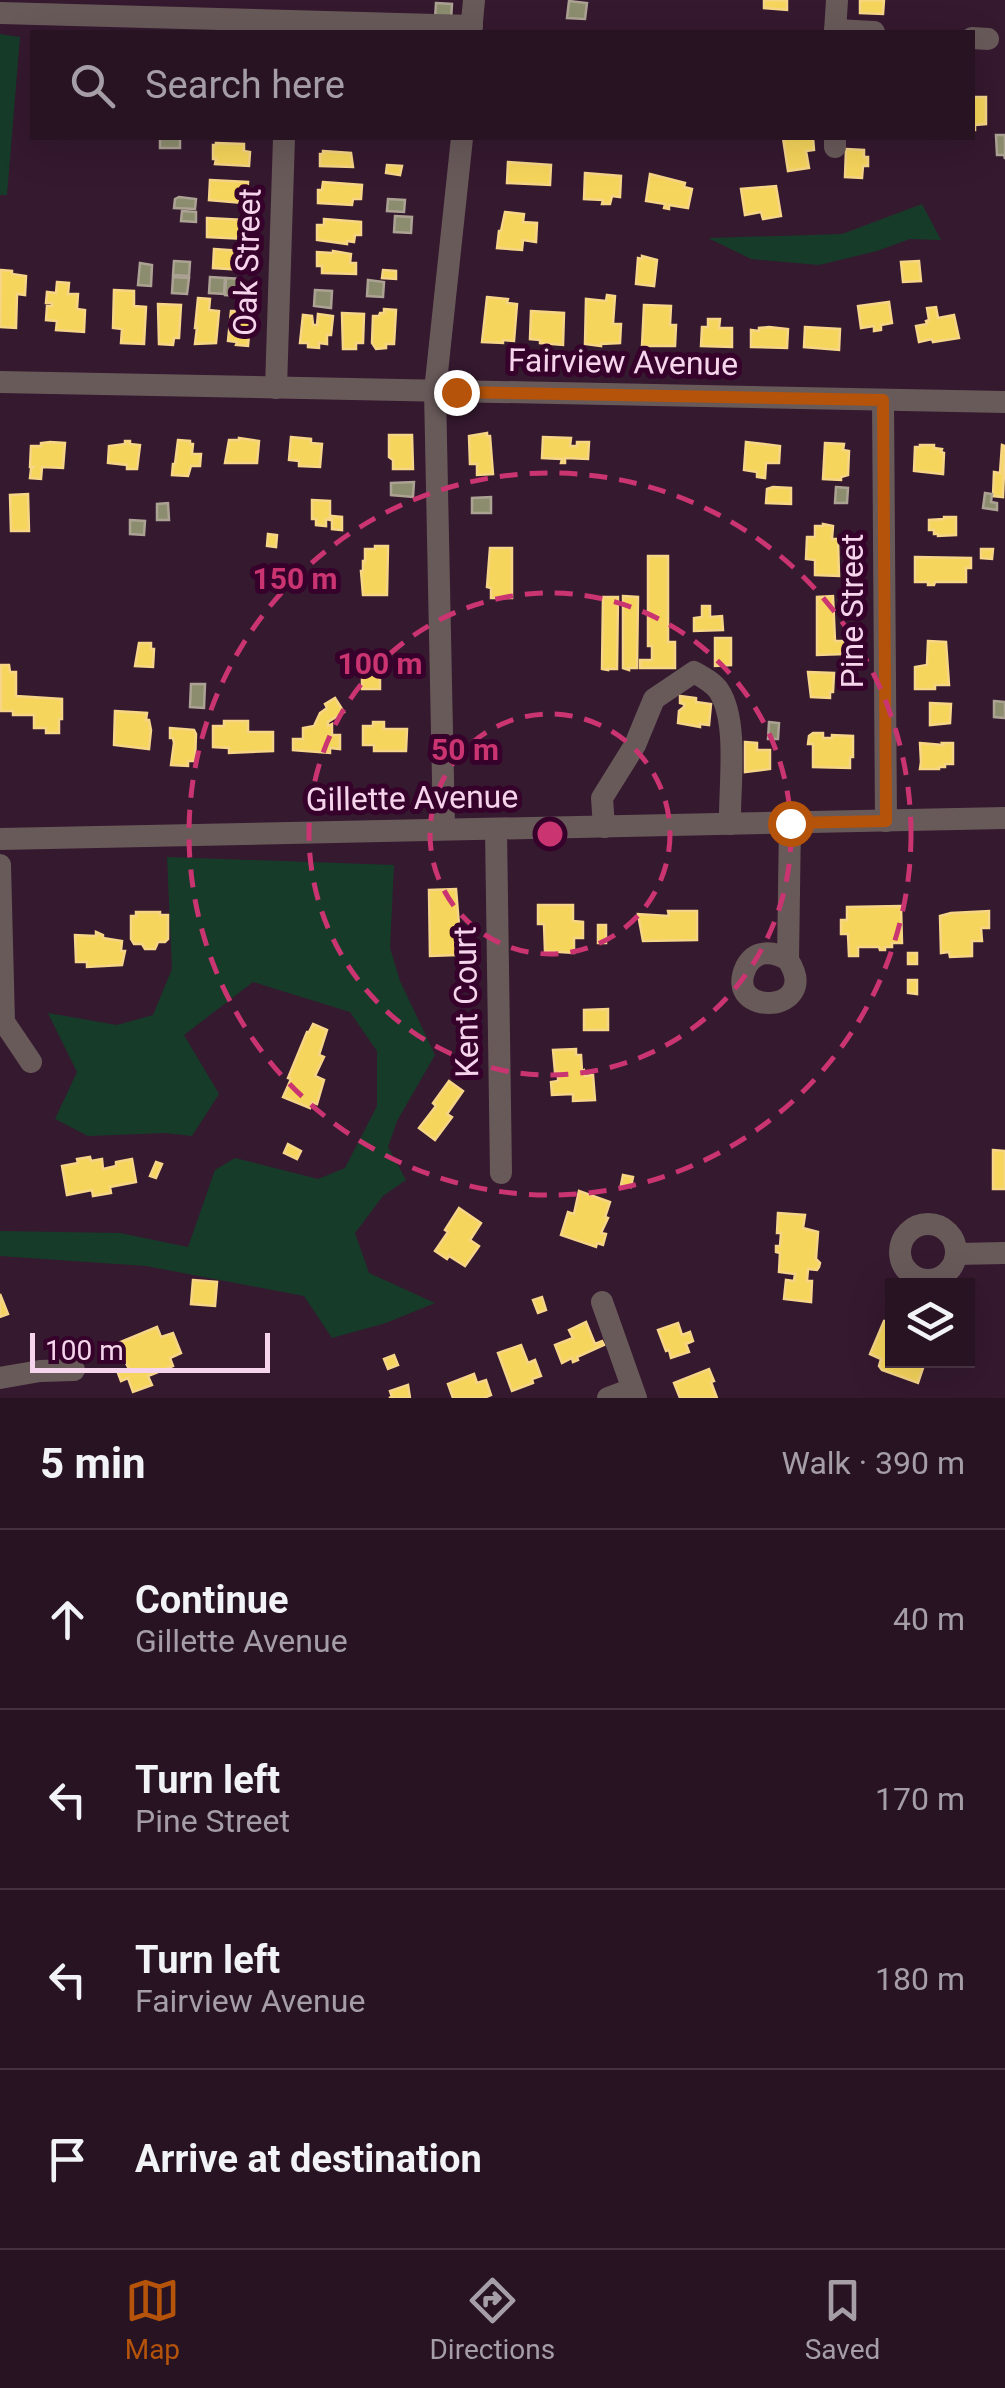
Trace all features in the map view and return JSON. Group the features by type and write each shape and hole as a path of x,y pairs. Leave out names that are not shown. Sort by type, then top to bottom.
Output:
{"street":[{"path":"0,13 287,27 472,29 474,0"},
{"path":"836,30 837,0"},
{"name":"Oak Street","path":"276,388 284,140"},
{"path":"444,829 435,391 462,140"},
{"name":"Fairview Avenue","path":"0,382 1005,402"},
{"name":"Pine Street","path":"883,400 886,821"},
{"path":"604,827 602,798 635,745 654,699 694,672 718,687 728,711 730,824"},
{"name":"Gillette Avenue","path":"0,839 1005,818"},
{"path":"788,960 790,823"},
{"name":"Kent Court","path":"496,830 501,1174"},
{"path":"0,864 4,1022 31,1062"},
{"path":"956,1254 1005,1253"},
{"path":"602,1302 634,1394 608,1398"},
{"path":"0,1378 74,1370"}],"green space":[{"path":"0,34 20,37 7,195 0,195"},
{"path":"922,204 941,240 910,239 819,265 751,259 708,238 842,234"},
{"path":"167,857 394,865 390,948 400,981 435,1055 397,1121 388,1147 406,1180 383,1196 355,1233 369,1273 435,1303 386,1323 332,1338 304,1296 146,1266 0,1256 0,1231 120,1233 188,1247 215,1170 235,1158 318,1179 345,1168 377,1106 377,1051 350,1012 253,982 184,1035 219,1094 192,1136 88,1136 55,1119 77,1072 48,1013 117,1025 153,1015 172,969"}],"building: Homes":[{"path":"764,0 787,0 787,10 764,8"},
{"path":"860,0 884,0 883,14 860,13"},
{"path":"975,97 986,97 986,124 975,125"},
{"path":"783,140 813,140 814,150 806,151 809,168 788,171"},
{"path":"216,143 244,144 244,151 250,152 249,166 215,164"},
{"path":"846,149 864,150 864,157 868,157 862,178 845,177"},
{"path":"323,151 351,153 353,167 320,166"},
{"path":"508,162 551,165 550,185 507,183"},
{"path":"387,165 402,166 400,175 386,173"},
{"path":"585,173 621,176 620,197 612,196 610,204 584,199"},
{"path":"650,174 685,183 684,187 692,189 688,208 669,205 669,209 664,208 665,204 646,201"},
{"path":"210,180 248,182 247,195 242,194 242,203 209,200"},
{"path":"323,182 362,185 361,199 353,199 352,205 318,203 318,190 322,190"},
{"path":"776,186 781,216 763,219 761,212 745,215 741,189"},
{"path":"505,212 524,214 523,222 537,223 536,242 523,240 522,250 497,248"},
{"path":"207,218 244,220 246,239 207,237"},
{"path":"324,219 361,222 361,235 355,235 354,242 347,244 317,240 317,225 324,225"},
{"path":"214,249 242,251 243,270 213,268"},
{"path":"317,252 351,254 350,263 356,263 356,274 322,273 322,266 317,266"},
{"path":"638,258 657,260 654,286 636,284"},
{"path":"919,261 921,281 903,282 901,262"},
{"path":"1,270 26,276 25,295 17,294 16,328 0,327"},
{"path":"383,270 396,271 396,279 382,278"},
{"path":"57,282 69,283 68,294 78,294 77,309 85,310 84,332 56,330 57,321 46,320 47,306 52,306 46,303 47,292 56,293"},
{"path":"114,290 134,291 134,306 146,307 144,344 121,343 122,329 113,328"},
{"path":"607,295 615,296 613,324 621,324 620,343 585,344 586,299 606,301"},
{"path":"487,297 517,304 514,341 482,342"},
{"path":"198,298 210,299 209,310 219,311 216,343 195,344"},
{"path":"889,302 892,323 881,325 881,330 874,331 874,326 861,328 858,306"},
{"path":"158,304 181,305 179,338 174,338 173,345 159,344"},
{"path":"644,305 671,306 670,325 676,325 675,346 642,346"},
{"path":"936,307 938,318 954,315 959,338 919,342 916,326 927,324 927,308"},
{"path":"384,309 396,310 394,344 376,349 372,343 373,316 384,313"},
{"path":"231,311 251,312 248,346 228,341"},
{"path":"531,311 564,313 563,345 530,339"},
{"path":"342,313 364,314 363,343 356,343 356,349 343,349"},
{"path":"318,314 333,316 331,335 327,335 327,344 308,347 308,343 300,343 303,315 312,316 313,325 317,325"},
{"path":"708,319 720,319 719,328 732,328 732,347 701,346 702,327 708,327"},
{"path":"805,327 840,329 839,350 804,347"},
{"path":"788,329 787,348 751,347 751,330"},
{"path":"487,433 493,474 477,475 477,464 470,464 469,436"},
{"path":"389,435 412,435 413,469 393,469"},
{"path":"291,437 322,444 320,467 299,466 299,461 289,460"},
{"path":"543,437 571,438 570,446 589,442 588,459 565,458 565,463 561,463 562,459 542,458"},
{"path":"178,440 190,441 192,454 201,454 200,466 191,466 188,476 172,475"},
{"path":"229,440 259,441 257,463 225,463"},
{"path":"125,441 140,445 137,469 108,463 109,446"},
{"path":"746,442 780,446 779,463 766,463 765,478 744,470"},
{"path":"65,443 63,468 42,467 41,479 30,478 31,446"},
{"path":"825,443 844,444 843,450 849,451 848,475 841,480 823,479"},
{"path":"1002,445 1003,497 993,496 994,472 1000,473"},
{"path":"915,447 942,449 943,474 914,471"},
{"path":"791,488 791,504 766,503 767,489"},
{"path":"28,494 29,531 11,531 10,495"},
{"path":"312,500 330,501 330,520 326,519 326,526 316,525 316,519 312,519"},
{"path":"332,516 342,517 342,530 332,529"},
{"path":"956,517 956,535 938,536 929,530 929,520"},
{"path":"815,526 833,526 832,539 838,539 839,576 815,575 815,560 806,559 807,537 815,537"},
{"path":"268,534 277,535 276,547 267,546"},
{"path":"388,546 387,595 363,595 361,571 365,549"},
{"path":"490,548 512,548 512,598 491,598 491,588 487,587"},
{"path":"981,549 993,549 992,559 981,558"},
{"path":"648,556 668,556 668,642 675,642 675,668 640,668 640,660 652,660 652,646 648,646"},
{"path":"915,557 971,558 971,568 966,568 966,582 928,585 915,582"},
{"path":"623,596 638,597 637,668 629,670 623,668"},
{"path":"833,596 835,641 845,641 845,654 817,655 817,597"},
{"path":"603,597 618,597 617,669 602,669"},
{"path":"702,606 710,606 710,617 722,616 723,630 694,631 694,618 702,617"},
{"path":"715,638 731,638 731,665 715,666"},
{"path":"928,641 946,642 949,685 915,689 915,667 927,665"},
{"path":"139,643 151,643 153,667 135,666"},
{"path":"1,665 9,665 10,672 16,672 16,696 62,699 59,733 34,728 34,715 1,711"},
{"path":"362,669 380,669 380,689 362,689"},
{"path":"808,672 834,673 830,698 811,697"},
{"path":"680,696 711,704 709,725 678,723 679,711 684,707"},
{"path":"335,698 344,712 328,722 328,726 332,724 332,735 340,735 340,749 330,748 330,753 293,750 293,739 303,739 303,728 314,726 327,708 325,704"},
{"path":"930,703 951,704 950,723 930,725"},
{"path":"115,711 147,713 151,730 149,749 114,745"},
{"path":"224,721 248,721 248,732 273,732 273,751 229,753 229,748 213,747 213,726 224,726"},
{"path":"373,722 384,722 384,729 407,729 406,751 374,751 374,745 363,745 363,726 373,726"},
{"path":"170,728 194,730 196,734 195,761 188,761 188,766 171,765 174,743"},
{"path":"813,733 823,733 823,738 853,736 850,768 813,767 813,744 808,744"},
{"path":"745,742 757,743 757,750 770,750 770,769 745,772"},
{"path":"920,743 953,743 953,764 920,769"},
{"path":"456,889 460,937 457,955 430,956 429,890"},
{"path":"538,905 573,905 573,921 583,922 583,938 574,938 574,953 545,951 544,924 538,924"},
{"path":"901,906 902,943 892,943 885,950 858,947 858,956 849,956 848,934 841,934 841,920 847,920 847,907"},
{"path":"668,911 697,911 697,940 643,941 638,914 669,916"},
{"path":"989,911 989,928 981,928 982,941 972,941 972,956 950,957 949,952 941,953 940,916"},
{"path":"136,912 168,915 168,939 158,942 155,949 134,944 131,916 136,916"},
{"path":"598,925 606,925 606,943 598,943"},
{"path":"96,932 103,938 122,941 122,965 87,967 87,962 76,962 75,935 96,936"},
{"path":"908,953 917,953 917,964 908,964"},
{"path":"908,980 917,980 917,994 908,993"},
{"path":"608,1009 608,1030 584,1030 584,1010"},
{"path":"313,1024 327,1030 319,1055 324,1057 315,1076 324,1080 317,1104 312,1102 310,1108 283,1097"},
{"path":"576,1049 585,1076 593,1075 595,1100 573,1101 573,1094 552,1095 551,1082 558,1081 553,1050"},
{"path":"449,1081 463,1091 447,1114 452,1117 435,1140 419,1128"},
{"path":"288,1144 301,1151 297,1159 284,1153"},
{"path":"993,1150 1005,1151 1005,1189 993,1189"},
{"path":"90,1157 91,1161 102,1159 103,1169 132,1159 136,1182 110,1187 111,1193 93,1196 92,1190 67,1195 62,1166"},
{"path":"156,1162 162,1164 156,1178 150,1176"},
{"path":"623,1175 633,1177 631,1187 621,1185"},
{"path":"579,1191 610,1202 601,1233 606,1234 603,1245 597,1243 596,1247 561,1235 568,1212 574,1214"},
{"path":"459,1208 481,1223 470,1240 479,1246 465,1266 435,1251"},
{"path":"778,1213 805,1215 803,1228 818,1232 819,1267 808,1269 811,1302 784,1299 786,1280 794,1281 795,1274 779,1272"},
{"path":"193,1280 217,1282 215,1306 191,1304"},
{"path":"0,1294 8,1314 0,1317"},
{"path":"542,1297 546,1310 538,1313 533,1300"},
{"path":"885,1321 885,1368 923,1368 918,1383 882,1370 881,1359 870,1354"},
{"path":"586,1322 595,1344 602,1341 604,1345 577,1357 578,1360 573,1362 572,1358 562,1363 555,1345 573,1338 569,1330"},
{"path":"678,1323 682,1335 690,1332 693,1341 686,1344 689,1352 671,1358 658,1330"},
{"path":"157,1327 161,1337 173,1333 181,1353 170,1358 173,1366 148,1376 152,1385 133,1392 128,1378 121,1381 118,1373 129,1369 116,1344"},
{"path":"521,1345 528,1363 535,1360 541,1376 512,1391 498,1353"},
{"path":"394,1355 398,1365 388,1369 384,1359"},
{"path":"709,1369 717,1398 680,1398 674,1383"},
{"path":"474,1374 477,1383 486,1380 491,1395 453,1398 448,1384"},
{"path":"408,1385 410,1398 389,1398 390,1391"}],"building: Industry":[{"path":"569,1 587,3 585,19 567,18"},
{"path":"436,3 452,4 451,20 435,19"},
{"path":"996,135 1005,135 1005,159 1004,155 997,155"},
{"path":"160,140 180,140 180,148 160,148"},
{"path":"179,197 196,199 195,209 174,208"},
{"path":"388,199 405,200 404,212 387,211"},
{"path":"182,211 196,212 196,222 181,221"},
{"path":"395,216 412,217 411,233 394,232"},
{"path":"174,261 190,262 189,276 173,275"},
{"path":"140,263 152,265 151,286 138,285"},
{"path":"173,277 189,278 187,294 172,293"},
{"path":"210,277 225,278 224,294 209,293"},
{"path":"226,278 243,279 241,296 225,295"},
{"path":"368,280 384,282 383,297 367,296"},
{"path":"315,290 332,291 331,308 314,306"},
{"path":"414,482 413,497 391,495 391,483"},
{"path":"836,487 848,488 847,503 835,503"},
{"path":"985,493 992,494 991,502 997,503 997,510 983,508"},
{"path":"491,497 491,513 472,513 472,498"},
{"path":"168,503 169,520 157,520 157,504"},
{"path":"130,520 145,521 144,535 130,534"},
{"path":"191,684 205,684 204,708 190,707"},
{"path":"994,701 1005,702 1005,718 994,717"},
{"path":"769,722 779,723 778,739 768,739"}],"route":[{"path":"456,392 883,400 886,821 790,823"}]}
